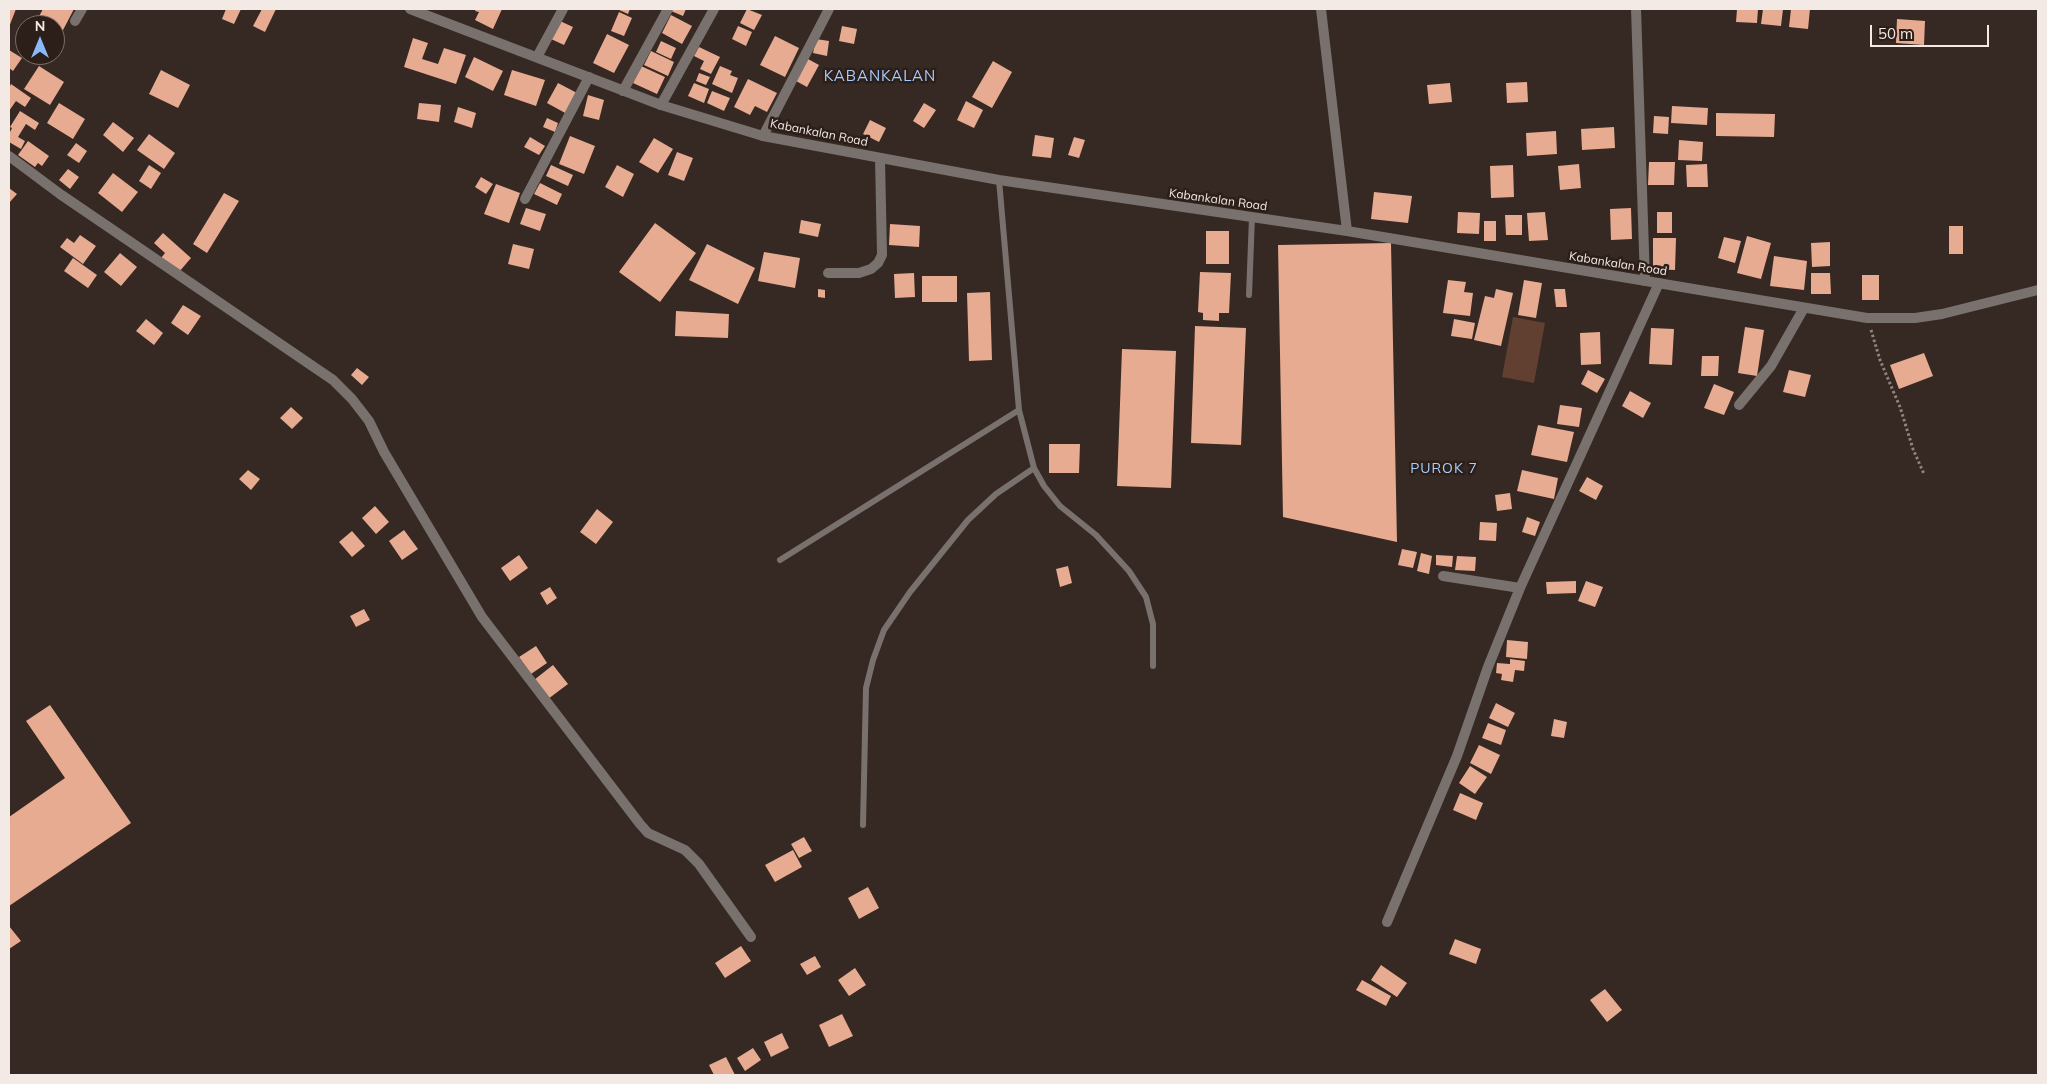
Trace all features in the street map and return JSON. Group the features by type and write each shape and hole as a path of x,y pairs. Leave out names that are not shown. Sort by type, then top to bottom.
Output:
{"street":[{"path":"75,21 82,9"},
{"name":"Kabankalan Road","path":"410,9 661,105 763,136 999,180 1347,231 1868,318 1916,318 1942,314 2038,290"},
{"path":"537,57 563,9"},
{"path":"623,91 668,9"},
{"path":"661,105 714,9"},
{"path":"763,136 829,9"},
{"path":"1321,9 1347,231"},
{"path":"1636,9 1645,281"},
{"path":"525,199 589,77"},
{"path":"9,156 60,194 333,380 352,399 369,421 384,452 482,617 640,824 648,833 685,850 699,864 750,937"},
{"path":"828,273 858,273 870,269 878,263 882,256 880,158"},
{"path":"1387,922 1457,756 1488,667 1520,588 1659,283"},
{"path":"1738,405 1771,366 1804,308"},
{"path":"1443,576 1520,588"}],"lane":[{"path":"999,180 1019,410 1034,468 1044,486 1060,506 1096,535 1129,571 1146,597 1153,624 1154,666"},
{"path":"1249,295 1252,217"},
{"path":"780,560 1019,410"},
{"path":"863,825 866,688 873,660 884,630 910,592 968,520 996,494 1034,468"}],"path":[{"path":"1868,318 1880,360 1900,407 1913,449 1924,474"}],"shaded area":[{"path":"1513,317 1545,323 1534,383 1502,377"}],"building":[{"path":"9,9 16,9 9,27"},
{"path":"43,9 74,9 65,26 65,15 40,15"},
{"path":"226,9 241,9 234,24 222,19"},
{"path":"262,9 276,9 265,32 253,26"},
{"path":"476,9 502,9 493,29 475,20 479,12 475,11"},
{"path":"617,9 630,9 628,14"},
{"path":"672,9 686,9 683,16 671,11"},
{"path":"747,9 762,15 754,30 740,23"},
{"path":"1737,9 1758,9 1757,23 1736,22"},
{"path":"1763,9 1783,9 1781,26 1761,24"},
{"path":"1791,9 1810,9 1808,29 1789,27"},
{"path":"619,12 632,18 624,36 611,31"},
{"path":"671,15 692,26 682,44 662,33"},
{"path":"1897,19 1925,21 1924,45 1896,43"},
{"path":"560,21 573,27 564,45 551,39"},
{"path":"738,26 752,32 746,46 732,39"},
{"path":"842,26 857,29 854,44 839,41"},
{"path":"607,34 629,45 614,73 593,63"},
{"path":"775,36 799,48 785,77 760,65"},
{"path":"413,38 428,43 422,59 438,64 444,48 466,55 456,84 404,67"},
{"path":"816,39 829,41 827,56 813,53"},
{"path":"661,41 676,48 671,59 656,52"},
{"path":"699,47 720,57 711,74 700,69 704,61 694,56"},
{"path":"9,50 15,54 15,65 17,65 13,71 9,68"},
{"path":"651,51 674,62 668,76 644,65"},
{"path":"474,57 503,71 493,91 465,77"},
{"path":"808,59 819,65 807,87 796,81"},
{"path":"993,61 1012,72 992,108 972,97"},
{"path":"39,66 64,82 50,105 24,89"},
{"path":"641,66 665,77 657,94 633,83"},
{"path":"720,66 732,71 730,75 738,78 732,93 712,84"},
{"path":"161,70 190,85 178,108 149,94"},
{"path":"512,70 545,80 536,106 504,95"},
{"path":"699,73 710,77 706,85 696,81"},
{"path":"748,79 777,93 767,112 755,106 750,115 734,107"},
{"path":"1527,82 1528,102 1507,103 1506,83"},
{"path":"558,83 577,93 567,114 547,103"},
{"path":"694,83 709,89 704,103 688,96"},
{"path":"1450,83 1452,102 1429,104 1427,85"},
{"path":"11,84 31,98 25,107 16,101 9,111 9,88"},
{"path":"712,91 730,98 724,111 707,103"},
{"path":"588,95 604,100 599,120 583,116"},
{"path":"966,101 983,110 974,128 957,120"},
{"path":"59,103 85,119 73,139 47,123"},
{"path":"419,103 441,105 439,122 417,119"},
{"path":"924,103 936,110 924,128 913,121"},
{"path":"1672,106 1708,108 1707,125 1671,123"},
{"path":"458,107 476,113 472,128 454,122"},
{"path":"20,111 39,123 35,130 26,124 18,137 25,141 21,149 9,142 9,134 12,128 10,127"},
{"path":"1716,113 1775,114 1774,137 1716,136"},
{"path":"1654,116 1669,117 1668,134 1653,133"},
{"path":"547,118 558,123 555,132 543,127"},
{"path":"870,120 886,128 879,142 863,134"},
{"path":"113,122 134,138 123,152 103,135"},
{"path":"1614,127 1615,148 1582,150 1581,129"},
{"path":"1556,131 1557,154 1527,156 1526,133"},
{"path":"149,134 175,153 164,169 137,150"},
{"path":"1035,135 1054,138 1051,158 1032,156"},
{"path":"570,136 595,146 584,174 559,164"},
{"path":"530,137 545,146 539,155 524,147"},
{"path":"1074,137 1085,140 1079,158 1068,155"},
{"path":"654,138 673,149 658,173 639,162"},
{"path":"1679,140 1703,142 1702,161 1678,160"},
{"path":"28,141 49,156 42,166 38,163 35,167 18,155"},
{"path":"76,143 87,151 79,163 67,155"},
{"path":"677,152 693,158 684,181 668,175"},
{"path":"1649,162 1675,162 1674,185 1648,185"},
{"path":"1579,164 1581,188 1560,190 1558,166"},
{"path":"1707,164 1708,187 1687,187 1686,165"},
{"path":"149,165 161,173 151,189 139,181"},
{"path":"551,165 573,175 568,186 546,176"},
{"path":"617,165 634,174 623,197 605,187"},
{"path":"1513,165 1514,197 1491,198 1490,166"},
{"path":"68,169 79,177 70,189 59,180"},
{"path":"113,173 138,192 122,212 98,193"},
{"path":"481,177 493,184 486,194 475,187"},
{"path":"540,183 562,194 557,205 534,194"},
{"path":"496,184 520,193 509,223 484,214"},
{"path":"9,188 17,194 9,203"},
{"path":"1374,192 1412,196 1408,223 1371,219"},
{"path":"224,193 239,201 207,253 193,244"},
{"path":"526,208 546,214 540,231 520,224"},
{"path":"1631,208 1632,239 1611,240 1610,209"},
{"path":"1458,212 1480,213 1479,234 1457,233"},
{"path":"1545,212 1548,240 1529,241 1527,213"},
{"path":"1657,212 1672,212 1672,233 1657,233"},
{"path":"1505,215 1522,215 1522,235 1506,235"},
{"path":"801,220 821,224 818,237 799,233"},
{"path":"1484,221 1496,221 1496,241 1484,241"},
{"path":"655,223 696,253 660,302 619,272"},
{"path":"890,224 920,226 919,247 889,245"},
{"path":"1949,226 1963,226 1963,254 1949,254"},
{"path":"1206,231 1229,231 1229,264 1206,264"},
{"path":"163,233 191,258 179,272 161,258 165,253 154,243"},
{"path":"80,235 96,246 83,264 60,247 67,238 74,243"},
{"path":"1747,236 1771,243 1761,279 1737,273"},
{"path":"1724,237 1741,241 1735,263 1718,258"},
{"path":"1653,238 1676,238 1675,270 1653,269"},
{"path":"1830,242 1830,266 1812,267 1811,243"},
{"path":"1391,243 1397,542 1283,517 1278,245"},
{"path":"513,244 534,249 529,269 508,264"},
{"path":"707,244 755,268 738,304 689,280"},
{"path":"764,252 800,258 795,288 758,281"},
{"path":"120,253 137,267 121,286 104,272"},
{"path":"1774,256 1807,261 1804,290 1770,286"},
{"path":"73,258 97,275 88,288 64,271"},
{"path":"1200,272 1231,273 1229,313 1219,313 1219,321 1203,320 1203,313 1198,312"},
{"path":"914,273 915,297 895,298 894,274"},
{"path":"1811,273 1830,273 1831,294 1811,294"},
{"path":"1862,275 1879,275 1879,300 1862,300"},
{"path":"922,276 957,276 957,302 922,302"},
{"path":"1448,280 1466,282 1464,292 1473,293 1470,316 1443,313"},
{"path":"1524,280 1542,283 1536,318 1518,315"},
{"path":"818,289 825,290 825,298 818,297"},
{"path":"1496,289 1513,293 1501,346 1474,340 1485,296 1494,298"},
{"path":"1554,289 1565,289 1567,307 1556,307"},
{"path":"990,292 992,360 969,361 967,293"},
{"path":"183,305 201,316 188,335 171,323"},
{"path":"676,311 729,314 728,338 675,336"},
{"path":"146,319 163,333 154,345 136,331"},
{"path":"1454,319 1475,323 1472,339 1451,336"},
{"path":"1195,326 1246,328 1241,445 1191,443"},
{"path":"1745,327 1764,330 1757,376 1738,373"},
{"path":"1651,328 1674,329 1672,365 1649,364"},
{"path":"1600,332 1601,364 1581,365 1580,333"},
{"path":"1122,349 1176,351 1171,488 1117,486"},
{"path":"1924,353 1933,376 1899,389 1890,365"},
{"path":"1702,356 1719,356 1718,376 1701,376"},
{"path":"357,368 369,377 362,385 351,375"},
{"path":"1588,370 1605,379 1597,393 1581,384"},
{"path":"1789,370 1811,375 1805,397 1783,392"},
{"path":"1714,384 1734,392 1724,415 1704,408"},
{"path":"1630,391 1651,403 1643,418 1622,406"},
{"path":"1560,405 1582,408 1579,427 1557,424"},
{"path":"291,407 303,418 292,429 280,418"},
{"path":"1538,425 1574,432 1567,462 1531,455"},
{"path":"1049,444 1080,444 1079,473 1049,473"},
{"path":"248,470 260,479 251,490 239,479"},
{"path":"1522,470 1558,478 1554,499 1517,491"},
{"path":"1587,477 1603,486 1596,500 1579,491"},
{"path":"1510,493 1512,509 1497,511 1495,495"},
{"path":"375,506 389,522 376,534 362,518"},
{"path":"597,509 613,522 596,544 580,532"},
{"path":"1527,517 1540,522 1535,536 1522,532"},
{"path":"1480,522 1497,523 1496,541 1479,540"},
{"path":"404,530 418,549 402,560 389,541"},
{"path":"352,531 365,546 352,557 339,542"},
{"path":"1402,549 1417,552 1413,568 1398,565"},
{"path":"1421,553 1432,556 1429,574 1417,571"},
{"path":"519,555 528,568 510,581 501,568"},
{"path":"1436,555 1453,556 1452,567 1436,565"},
{"path":"1457,556 1476,557 1475,571 1455,570"},
{"path":"1068,566 1072,583 1060,587 1056,569"},
{"path":"1576,581 1576,593 1547,594 1546,582"},
{"path":"1586,581 1603,587 1595,607 1578,601"},
{"path":"550,587 557,598 547,605 540,593"},
{"path":"364,609 370,620 356,627 350,616"},
{"path":"1507,640 1528,642 1527,659 1506,657"},
{"path":"536,646 547,663 531,674 519,657"},
{"path":"1510,659 1525,661 1524,671 1515,670 1513,682 1501,680 1502,674 1496,673 1497,663 1510,664"},
{"path":"553,665 568,684 548,699 534,680"},
{"path":"1496,703 1515,713 1508,727 1489,718"},
{"path":"50,705 131,823 9,906 9,817 65,778 26,721"},
{"path":"1554,719 1567,722 1564,738 1551,736"},
{"path":"1488,723 1506,730 1501,745 1482,738"},
{"path":"1479,745 1500,755 1491,774 1470,763"},
{"path":"1470,766 1487,777 1475,794 1459,783"},
{"path":"1460,793 1483,803 1476,820 1453,810"},
{"path":"804,837 812,851 799,858 791,844"},
{"path":"793,850 802,867 775,882 765,865"},
{"path":"868,887 879,908 859,919 848,898"},
{"path":"9,926 21,941 9,949"},
{"path":"1455,939 1481,949 1476,964 1449,954"},
{"path":"741,946 751,961 725,978 715,963"},
{"path":"815,956 821,967 807,975 800,964"},
{"path":"1381,965 1407,983 1397,997 1371,980"},
{"path":"855,968 866,985 849,996 838,980"},
{"path":"1362,980 1391,996 1386,1006 1356,990"},
{"path":"1605,989 1622,1010 1607,1022 1590,1000"},
{"path":"842,1014 853,1036 829,1047 819,1025"},
{"path":"782,1033 789,1048 771,1057 764,1042"},
{"path":"753,1048 761,1060 745,1071 737,1058"},
{"path":"726,1057 735,1075 714,1075 709,1065"}],"district":[{"name":"KABANKALAN","path":"880,76"},
{"name":"PUROK 7","path":"1444,469"}]}
